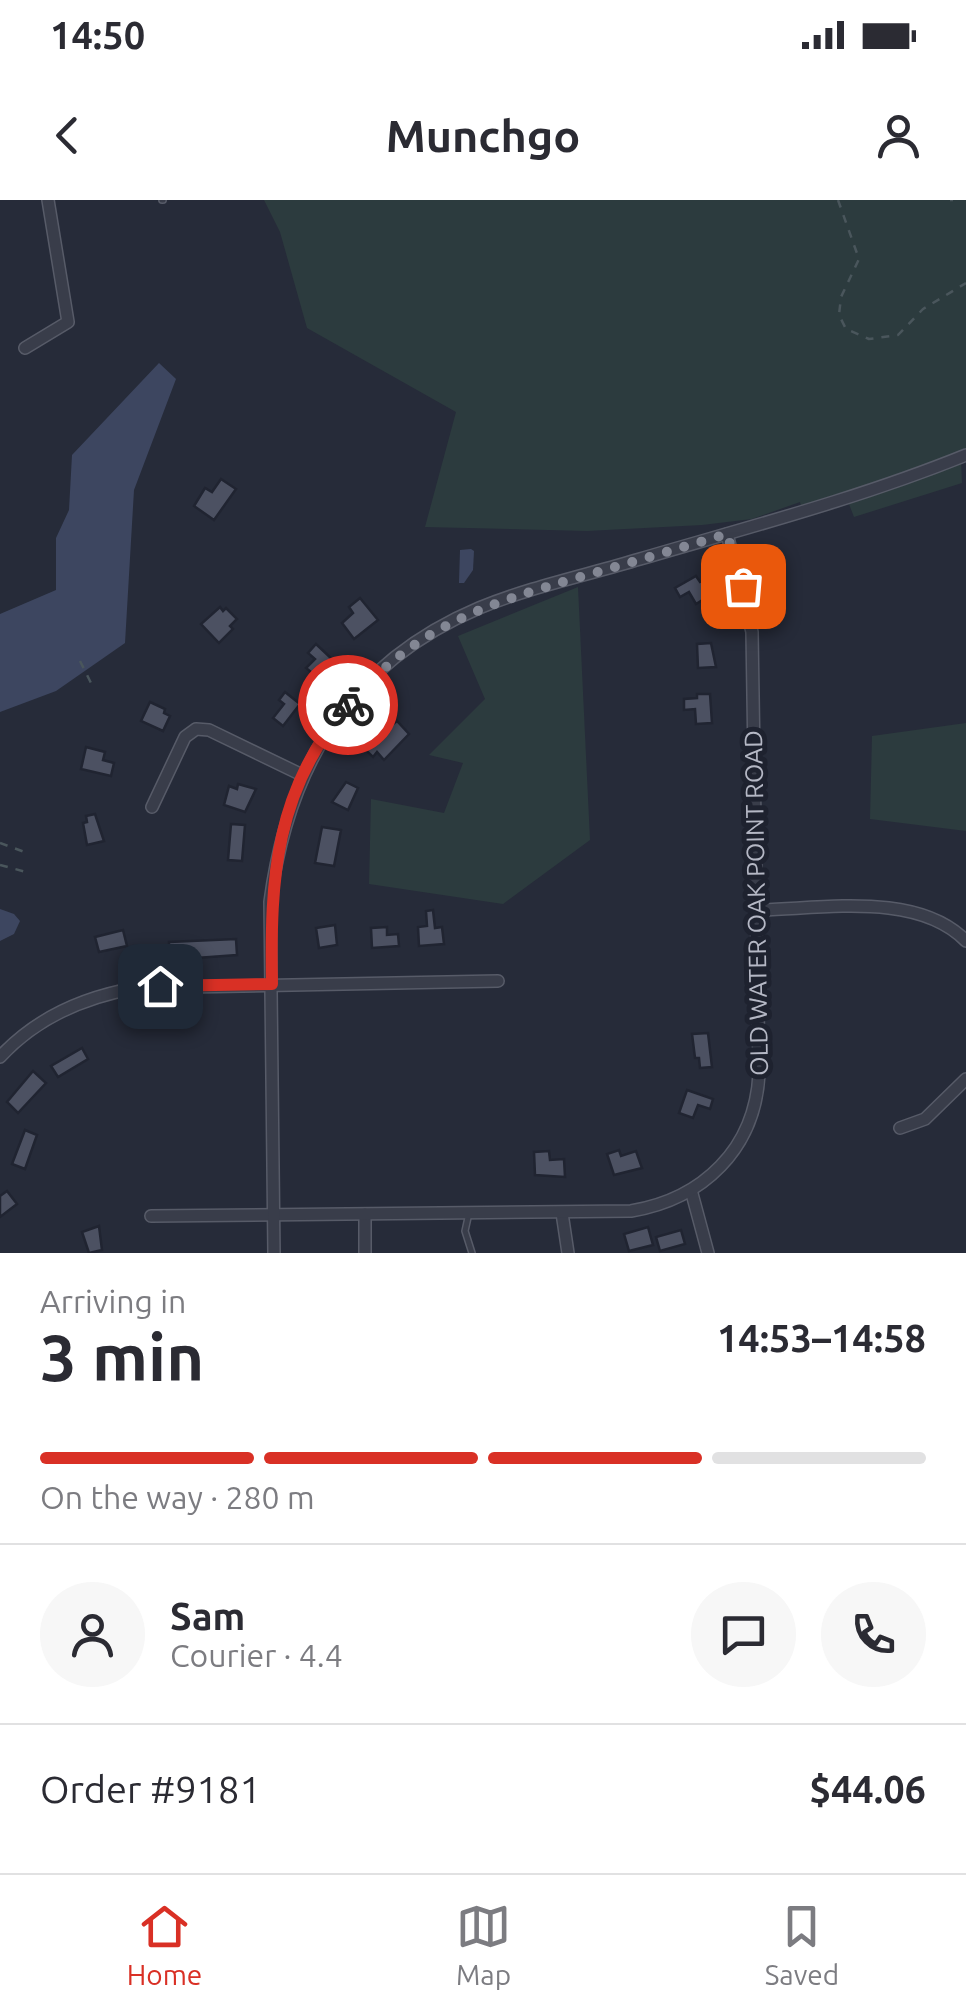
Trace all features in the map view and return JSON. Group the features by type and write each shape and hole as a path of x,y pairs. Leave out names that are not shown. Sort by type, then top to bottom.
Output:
{"street":[{"path":"25,348 68,322 48,200"},
{"path":"274,1253 270,902 276,854 302,775 323,737 367,683 407,648 446,624 508,598 914,477 966,455"},
{"name":"OLD WATER OAK POINT ROAD","path":"151,1216 645,1209 691,1190 725,1164 748,1126 758,1091 752,632 727,534"},
{"path":"152,806 186,738 196,729 209,730 302,775"},
{"path":"756,910 899,908 932,917 966,941"},
{"path":"0,1057 45,1020 97,996 160,986 498,981"},
{"path":"900,1128 924,1119 966,1078"},
{"path":"691,1190 708,1253"},
{"path":"562,1212 568,1253"},
{"path":"364,1214 365,1253"}],"lane":[{"path":"470,1213 465,1232 472,1253"}],"path":[{"path":"838,200 859,259 841,296 838,315 846,328 869,339 898,335 923,309 966,283"},
{"path":"80,661 94,689"},
{"path":"0,844 30,854"},
{"path":"0,865 26,872"}],"shaded area":[{"path":"264,200 966,200 966,457 961,460 962,483 854,517 847,499 802,511 800,502 752,519 702,525 587,531 425,527 456,412 307,328 280,232"},
{"path":"578,587 590,840 503,904 369,884 371,799 444,813 463,763 429,755 485,699 458,636"},
{"path":"966,723 966,831 870,819 872,736"}],"water":[{"path":"159,363 176,379 134,490 125,643 56,691 0,712 0,614 56,590 56,538 69,510 72,455"},
{"path":"471,549 473,570 464,583 459,583 460,550"},
{"path":"0,909 20,921 14,934 0,941"}],"building":[{"path":"221,479 236,489 214,520 194,506 205,488 212,492"},
{"path":"696,576 700,582 704,580 712,594 696,604 689,592 680,597 675,588"},
{"path":"360,598 378,620 354,639 342,623 353,613 349,607"},
{"path":"220,607 237,619 219,643 201,624"},
{"path":"711,643 716,667 698,668 697,644"},
{"path":"316,644 334,661 316,676 306,668 315,659 308,653"},
{"path":"285,692 300,704 283,726 273,718 284,704 279,700"},
{"path":"697,694 710,694 712,723 696,724 695,709 684,710 684,699 697,698"},
{"path":"150,702 170,716 163,731 141,721"},
{"path":"389,720 393,724 397,721 409,734 384,760 377,752 373,757 357,742 367,732 373,737"},
{"path":"86,747 105,752 103,760 114,763 111,776 81,769"},
{"path":"346,782 358,788 348,810 332,802"},
{"path":"238,784 256,789 245,812 224,805 229,786 237,789"},
{"path":"95,814 104,841 87,845 83,823 87,822 86,816"},
{"path":"231,824 245,825 242,861 228,860"},
{"path":"322,827 341,830 334,866 315,863"},
{"path":"433,910 435,928 442,927 444,944 419,946 418,927 427,926 426,911"},
{"path":"335,925 337,945 319,948 316,928"},
{"path":"387,927 387,935 398,934 399,946 372,948 371,928"},
{"path":"123,930 127,946 99,952 95,937"},
{"path":"236,939 237,955 169,960 169,942"},
{"path":"708,1033 712,1067 700,1068 692,1034"},
{"path":"82,1048 88,1059 58,1077 51,1066"},
{"path":"33,1071 46,1083 18,1113 7,1102"},
{"path":"687,1090 713,1099 710,1109 698,1105 693,1118 679,1113"},
{"path":"25,1130 37,1135 25,1169 12,1164"},
{"path":"619,1150 621,1156 636,1151 642,1168 614,1175 607,1154"},
{"path":"549,1151 550,1160 564,1159 565,1177 535,1175 534,1152"},
{"path":"7,1191 17,1204 0,1217 0,1196"},
{"path":"99,1226 102,1250 89,1253 82,1232"},
{"path":"648,1227 653,1245 629,1251 624,1234"},
{"path":"681,1230 685,1244 660,1251 656,1237"}],"way so far":[{"path":"348,705 407,648 480,608 528,592 727,534 743,586"}],"route":[{"path":"160,986 272,984 270,902 276,854 287,813 313,754 348,705"}]}
